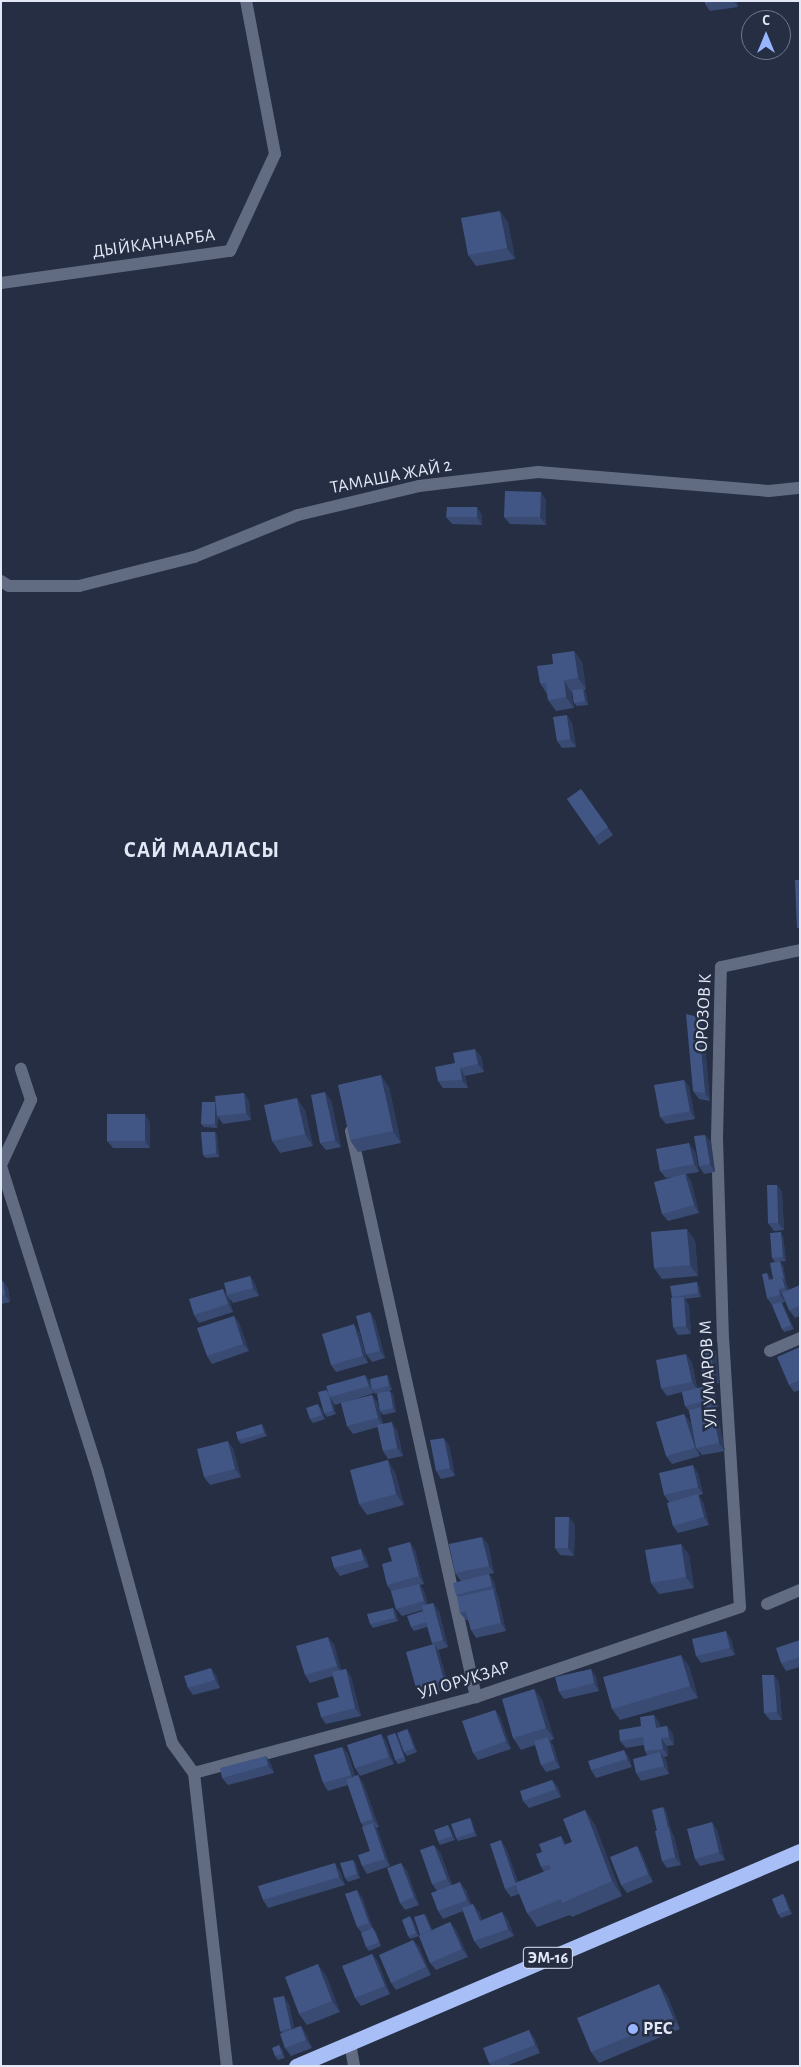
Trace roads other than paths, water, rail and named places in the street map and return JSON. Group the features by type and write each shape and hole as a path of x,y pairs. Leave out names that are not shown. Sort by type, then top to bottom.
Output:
{"highway":[{"name":"ЭМ-16","path":"296,2066 800,1851"}],"street":[{"name":"ДЫЙКАНЧАРБА","path":"1,283 230,251 275,154 246,1"},
{"name":"ТАМАША ЖАЙ 2","path":"1,580 9,586 79,586 194,557 298,515 419,486 538,472 769,491 800,488"},
{"name":"ОРОЗОВ К","path":"717,1139 721,967 800,950"},
{"path":"20,1069 31,1100 1,1166 98,1472 172,1743 194,1773 226,2066"},
{"path":"348,1121 476,1697"},
{"name":"УЛ УМАРОВ М","path":"717,1139 724,1340 740,1607"},
{"path":"770,1351 800,1338"},
{"path":"767,1604 800,1590"},
{"name":"УЛ ОРУКЗАР","path":"194,1773 476,1697 740,1607"},
{"path":"350,2043 354,2066"}],"place":[{"name":"РЕС","path":"633,2029"}],"district":[{"name":"САЙ МААЛАСЫ","path":"202,851"}]}
